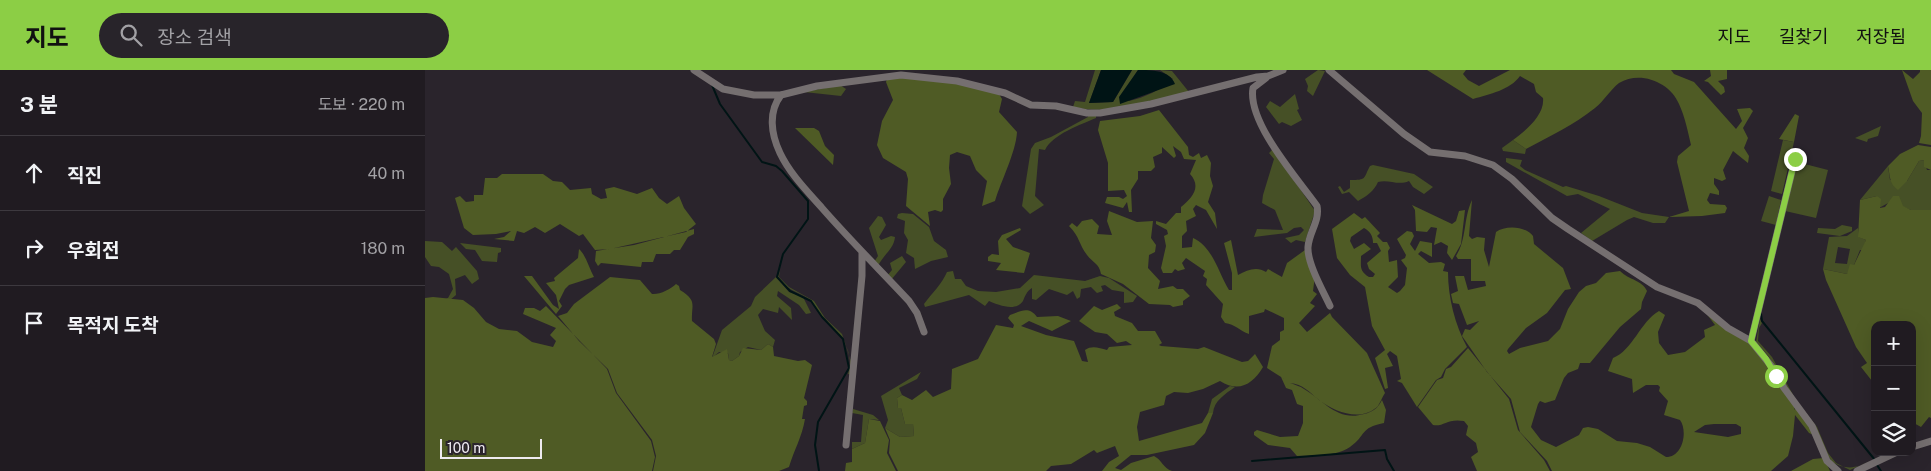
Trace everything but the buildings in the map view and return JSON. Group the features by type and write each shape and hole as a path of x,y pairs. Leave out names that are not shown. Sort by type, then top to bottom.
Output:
{"street":[{"path":"694,70 723,89 754,95 781,95 817,86 901,75 957,81 1005,94 1031,105 1056,106 1087,113 1100,113 1151,104 1257,77 1268,76 1283,70"},
{"path":"1329,70 1404,134 1430,152 1465,156 1493,165 1512,179 1552,218 1568,230 1657,287 1698,303 1728,328 1751,341 1769,363 1784,388 1812,426 1827,461 1838,471"},
{"path":"1268,76 1253,88 1254,111 1265,133 1317,206 1318,214 1308,248 1309,258 1330,306"},
{"path":"781,95 774,107 772,118 779,152 795,177 862,253 909,300 924,332"},
{"path":"1751,341 1795,159"},
{"path":"847,445 862,276 862,253"},
{"path":"1916,446 1931,441"},
{"path":"1857,471 1889,456"}],"green space":[{"path":"1095,70 1101,70 1089,103 1113,102 1132,70 1138,70 1133,78 1129,101 1153,93 1173,79 1160,70 1172,71 1189,92 1116,109 1102,110 1073,107 1075,101 1085,102"},
{"path":"1318,70 1325,71 1313,96 1307,91 1308,86 1305,79"},
{"path":"1427,70 1466,70 1463,74 1468,80 1479,86 1510,70 1671,70 1674,74 1694,82 1736,129 1742,121 1737,109 1750,108 1753,111 1743,128 1748,138 1744,148 1749,156 1748,163 1733,151 1723,170 1726,179 1722,181 1714,178 1714,184 1719,191 1719,195 1710,193 1707,200 1710,204 1725,205 1727,208 1725,213 1669,217 1689,211 1677,162 1678,156 1691,145 1685,119 1679,104 1675,96 1662,84 1645,78 1627,79 1619,83 1598,105 1579,120 1526,149 1513,140 1533,122 1541,110 1543,98 1536,92 1534,84 1520,76 1505,88 1473,99"},
{"path":"1710,70 1727,70 1727,79 1718,81 1724,87 1725,92 1721,95 1708,82 1704,81 1711,76"},
{"path":"1902,70 1913,79 1920,70 1931,70 1931,145 1919,143 1922,113 1913,101"},
{"path":"899,77 956,82 999,94 1002,99 999,112 1017,132 1011,157 995,201 982,206 987,181 976,170 970,156 957,152 950,155 951,184 943,199 943,210 941,212 935,210 928,212 930,226 906,206 908,179 906,172 883,158 877,145 882,121 893,100 886,82 887,79"},
{"path":"840,85 846,89 841,96 804,92"},
{"path":"1295,94 1299,109 1297,110 1302,120 1291,126 1282,122 1279,124 1266,107 1270,101 1280,107"},
{"path":"1159,110 1188,147 1189,155 1193,157 1199,153 1201,158 1207,155 1211,163 1210,176 1213,186 1208,202 1215,213 1217,229 1206,210 1196,205 1193,209 1196,216 1186,221 1187,231 1182,236 1182,248 1192,247 1193,238 1206,247 1229,290 1232,290 1232,273 1224,243 1231,240 1238,275 1252,269 1266,272 1268,269 1282,277 1287,263 1305,250 1315,276 1313,291 1317,294 1310,303 1315,306 1299,323 1307,332 1330,313 1367,353 1385,393 1377,407 1382,400 1386,410 1384,423 1371,427 1350,447 1331,454 1297,456 1290,448 1268,445 1254,435 1254,432 1257,430 1280,437 1298,436 1303,423 1303,406 1297,404 1292,390 1286,388 1281,377 1289,382 1267,368 1272,346 1280,340 1280,332 1284,330 1284,318 1265,309 1264,312 1249,316 1249,334 1225,323 1221,317 1223,304 1206,285 1207,279 1203,276 1205,271 1186,258 1182,263 1185,269 1178,271 1175,269 1172,273 1163,273 1161,268 1166,246 1164,236 1168,234 1167,230 1156,224 1156,221 1166,224 1176,213 1181,213 1181,207 1194,192 1195,183 1190,174 1196,160 1184,159 1181,152 1173,146 1176,156 1174,158 1162,147 1162,153 1153,157 1155,167 1151,171 1138,171 1138,179 1131,190 1132,212 1129,212 1127,202 1123,208 1105,203 1107,197 1123,199 1127,196 1124,190 1108,191 1108,163 1098,130 1100,121 1140,116","holes":["1290,383 1302,387 1315,397 1302,388","1322,402 1348,414 1363,414 1355,416 1339,413"]},
{"path":"1795,114 1799,116 1794,142 1779,139"},
{"path":"1088,115 1096,116 1096,118 1060,135 1045,150 1039,149 1035,196 1044,205 1030,214 1022,206 1031,149 1035,143 1051,137 1088,117"},
{"path":"1881,126 1878,136 1868,139 1867,142 1855,138"},
{"path":"795,128 814,128 819,131 825,146 834,155 833,165"},
{"path":"1513,140 1526,149 1525,154 1503,151 1502,148"},
{"path":"1783,140 1794,142 1782,194 1771,191"},
{"path":"1918,145 1931,147 1931,170 1924,167 1924,160 1919,161 1907,181 1898,190 1891,182 1888,166 1900,154"},
{"path":"1273,149 1315,211 1305,242 1296,240 1291,243 1285,238 1299,235 1304,230 1301,227 1294,228 1287,233 1254,237 1257,229 1283,230 1275,210 1262,203 1274,159 1269,153"},
{"path":"1506,158 1522,160 1520,166 1525,170 1563,187 1566,186 1599,196 1642,213 1669,217 1665,223 1653,223 1634,217 1592,241 1581,233 1610,209 1578,194 1567,196 1506,162"},
{"path":"1924,160 1927,170 1931,170 1931,210 1911,210 1890,202 1879,208 1877,196 1860,200 1888,166 1890,180 1907,181 1919,161"},
{"path":"1797,162 1828,170 1816,218 1785,211"},
{"path":"1373,165 1414,174 1433,187 1424,194 1413,187 1409,181 1401,183 1382,181 1378,182 1370,193 1358,201 1349,192 1342,194 1338,187 1340,186 1344,192 1350,188 1350,180 1364,178 1370,166"},
{"path":"502,174 543,174 553,181 562,182 570,190 591,188 592,194 601,199 607,198 605,189 614,187 637,194 652,188 659,198 667,204 679,196 684,208 696,224 686,232 610,249 595,250 583,234 579,236 560,224 545,233 535,227 524,233 517,231 514,241 494,239 504,237 511,231 473,235 464,228 455,198 460,196 466,202 474,201 474,195 483,195 485,178 497,178"},
{"path":"1769,196 1781,200 1776,225 1761,221"},
{"path":"1877,196 1881,199 1880,208 1885,207 1893,196 1899,196 1903,206 1911,210 1931,210 1931,418 1929,417 1921,427 1916,424 1916,321 1871,321 1871,380 1861,367 1867,363 1856,347 1826,280 1823,269 1847,274 1850,264 1854,265 1866,240 1858,237 1860,200"},
{"path":"1472,200 1469,236 1472,239 1477,237 1485,238 1484,250 1489,267 1496,232 1505,228 1521,228 1533,236 1534,244 1563,268 1571,289 1565,290 1547,313 1526,328 1508,349 1509,354 1520,348 1548,341 1560,329 1568,309 1579,292 1586,286 1596,283 1606,273 1620,271 1639,282 1647,291 1641,309 1620,327 1590,363 1580,363 1578,369 1568,373 1555,400 1545,403 1540,401 1531,427 1541,440 1556,447 1579,435 1583,428 1588,427 1598,429 1617,441 1637,443 1650,447 1666,457 1676,453 1682,443 1684,430 1680,420 1664,415 1668,401 1659,391 1660,387 1658,385 1646,385 1633,393 1632,379 1608,371 1613,358 1626,349 1652,316 1659,311 1665,315 1658,332 1659,343 1668,355 1685,352 1705,337 1704,330 1715,325 1706,313 1746,340 1764,358 1795,407 1794,410 1796,408 1816,436 1809,433 1795,415 1793,436 1788,456 1771,471 1552,471 1547,461 1520,432 1511,399 1487,372 1462,336 1465,329 1470,330 1479,321 1467,325 1459,304 1453,303 1451,294 1458,291 1455,276 1464,276 1468,290 1486,286 1485,281 1471,281 1471,259 1458,259 1456,256 1462,243","holes":["1736,424 1741,427 1741,434 1728,437 1694,432 1705,425"]},
{"path":"1412,205 1452,224 1456,221 1459,211 1465,210 1461,244 1452,260 1447,253 1448,246 1441,242 1434,245 1437,228 1431,227 1427,232 1416,231 1415,210"},
{"path":"1109,211 1137,222 1153,221 1151,238 1156,245 1155,252 1149,255 1148,268 1160,281 1158,289 1173,286 1177,289 1183,289 1190,296 1183,301 1183,305 1173,307 1170,305 1149,304 1123,284 1101,274 1099,268 1082,248 1069,226 1072,223 1077,227 1082,221 1092,219 1099,226 1097,234 1112,235 1107,221"},
{"path":"1354,213 1362,219 1365,217 1380,233 1377,236 1383,242 1387,242 1390,248 1388,251 1389,262 1397,260 1398,277 1388,287 1397,293 1405,285 1407,268 1401,260 1406,255 1397,239 1407,231 1412,232 1414,236 1410,244 1415,251 1420,241 1432,243 1432,257 1421,251 1418,254 1429,263 1441,262 1445,264 1443,271 1448,272 1453,311 1467,347 1445,369 1441,377 1436,380 1417,407 1402,383 1397,381 1401,379 1397,356 1390,351 1387,354 1393,366 1385,368 1388,388 1385,389 1375,358 1385,350 1372,326 1365,287 1350,275 1337,258 1332,229","holes":["1364,228 1372,236 1373,243 1377,243 1381,251 1367,263 1369,269 1375,274 1373,277 1366,275 1361,265 1361,256 1371,249 1364,243 1354,249 1350,241 1351,237"]},
{"path":"898,214 913,214 929,227 934,241 946,250 948,257 931,261 915,269 914,258 906,253 908,240 904,233 905,221 897,218"},
{"path":"878,216 882,217 886,225 879,237 881,240 891,236 895,237 893,245 878,266 874,262 878,256 869,228"},
{"path":"1842,225 1852,227 1852,231 1840,236 1817,233 1818,228 1835,229"},
{"path":"1020,228 1021,230 1006,239 1013,247 1030,253 1024,273 996,270 1001,263 988,261 988,257 992,254 999,255 998,241 1002,235"},
{"path":"1858,228 1859,237 1866,240 1863,250 1860,250 1854,265 1847,274 1823,269 1829,237 1847,236","holes":["1838,247 1850,249 1847,264 1835,263"]},
{"path":"694,229 694,234 688,237 680,250 674,250 670,254 656,254 653,262 642,262 641,267 601,263 598,266 595,261 596,251 634,245"},
{"path":"425,241 442,242 452,251 456,247 477,271 479,279 472,284 465,275 455,279 456,295 450,300 444,300 448,298 453,289 449,274 439,267 431,266 425,257"},
{"path":"460,243 501,248 501,252 498,253 497,262 482,261 475,250 466,249"},
{"path":"579,249 586,258 594,277 569,285 559,301 562,306 556,314 524,276 532,276 553,305 559,309 556,295 546,283 555,281 554,278 578,258"},
{"path":"902,256 906,262 891,280 887,276 892,270 890,263"},
{"path":"780,269 779,277 789,287 814,301 825,318 842,334 846,346 840,335 821,315 809,299 788,288 781,281 778,277"},
{"path":"953,271 955,279 961,279 966,286 978,291 996,292 1020,288 1034,275 1085,281 1100,276 1109,278 1137,296 1133,302 1124,303 1124,292 1112,290 1105,285 1101,286 1103,291 1097,293 1091,287 1081,289 1080,297 1077,299 1073,291 1067,295 1049,289 1036,300 1032,299 1032,288 1027,292 1020,304 1012,307 989,301 985,306 969,295 925,307 924,304 947,272"},
{"path":"610,277 640,280 652,294 658,294 676,284 679,286 680,290 691,300 693,307 692,321 714,339 716,344 712,357 727,349 729,360 732,361 739,356 743,348 761,350 768,344 773,347 774,356 798,361 805,360 812,365 804,398 807,401 807,405 804,406 802,419 805,419 804,426 789,467 779,471 653,471 656,456 652,440 617,393 608,369 579,341 558,316 567,313 574,304"},
{"path":"776,277 789,292 803,297 811,313 806,314 799,305 778,291 777,296 791,308 792,320 779,307 778,313 763,309 758,315 765,331 775,340 773,347 768,344 761,350 748,347 740,352 739,356 732,361 729,360 728,353 719,352 712,358 722,330 751,306 755,297"},
{"path":"425,298 463,300 474,308 486,322 499,329 517,331 532,342 553,347 556,341 550,335 556,328 523,314 525,308 534,308 540,311 546,306 607,369 616,393 651,441 655,457 652,471 425,471"},
{"path":"1117,304 1121,308 1114,312 1115,316 1132,323 1138,331 1155,331 1162,343 1159,345 1161,346 1198,349 1204,347 1242,362 1248,361 1255,354 1263,367 1255,378 1245,385 1233,386 1220,381 1203,389 1188,393 1174,392 1166,396 1164,405 1140,412 1137,427 1139,441 1202,423 1208,413 1213,413 1205,433 1194,445 1147,455 1131,455 1115,468 1121,470 1131,463 1154,456 1172,471 1102,471 1109,462 1119,456 1115,446 1097,453 1094,450 1071,464 1051,466 1046,471 898,471 889,453 890,440 885,428 900,437 914,436 913,424 905,424 901,408 898,408 897,398 902,395 912,400 926,390 933,397 951,389 952,369 978,359 996,325 1013,328 1014,325 1008,318 1010,315 1021,311 1031,311 1037,317 1058,316 1071,321 1052,331 1029,321 1021,326 1046,335 1074,341 1082,361 1088,362 1085,350 1090,348 1096,347 1107,350 1109,347 1132,345 1126,341 1117,343 1107,334 1095,332 1079,321 1094,306 1102,310"},
{"path":"1760,319 1762,323 1759,328 1758,341 1772,357 1796,400 1817,427 1828,453 1836,463 1843,467 1832,462 1769,357 1756,342"},
{"path":"1468,348 1509,399 1518,430 1544,460 1550,471 1477,471 1471,457 1478,452 1476,443 1466,435 1468,426 1464,421 1458,420 1433,425 1418,407 1437,380 1443,378 1446,369 1451,367"},
{"path":"849,355 853,367 853,375 848,374 850,365"},
{"path":"921,372 917,379 899,388 902,395 897,398 898,408 901,408 905,424 913,424 914,436 900,437 885,428 888,420 881,396"},
{"path":"1230,386 1235,387 1218,401 1213,413 1208,413 1212,399"},
{"path":"853,409 873,415 879,420 869,419 865,443 852,449 852,442 861,442 863,415 852,413"},
{"path":"869,419 880,421 889,440 887,453 896,471 845,471 846,463 852,462 852,449 865,443"},
{"path":"1824,458 1830,471 1791,471 1813,459"},
{"path":"1861,465 1850,470 1843,467 1853,467"}],"shaded area":[{"path":"1101,70 1132,70 1113,102 1089,103"},
{"path":"1138,70 1165,73 1173,79 1175,84 1120,104 1119,97"}],"waterway":[{"path":"712,85 720,104 762,162 776,166 782,171 808,201 808,219 783,254 777,277 790,291 811,301 822,317 843,339 849,368 818,422 815,445 819,471"},
{"path":"1761,314 1762,321 1875,460"},
{"path":"1252,461 1385,450 1387,459 1394,471"},
{"path":"1877,465 1881,471"}],"route":[{"path":"1776,376 1772,367 1751,341 1795,159"}]}
